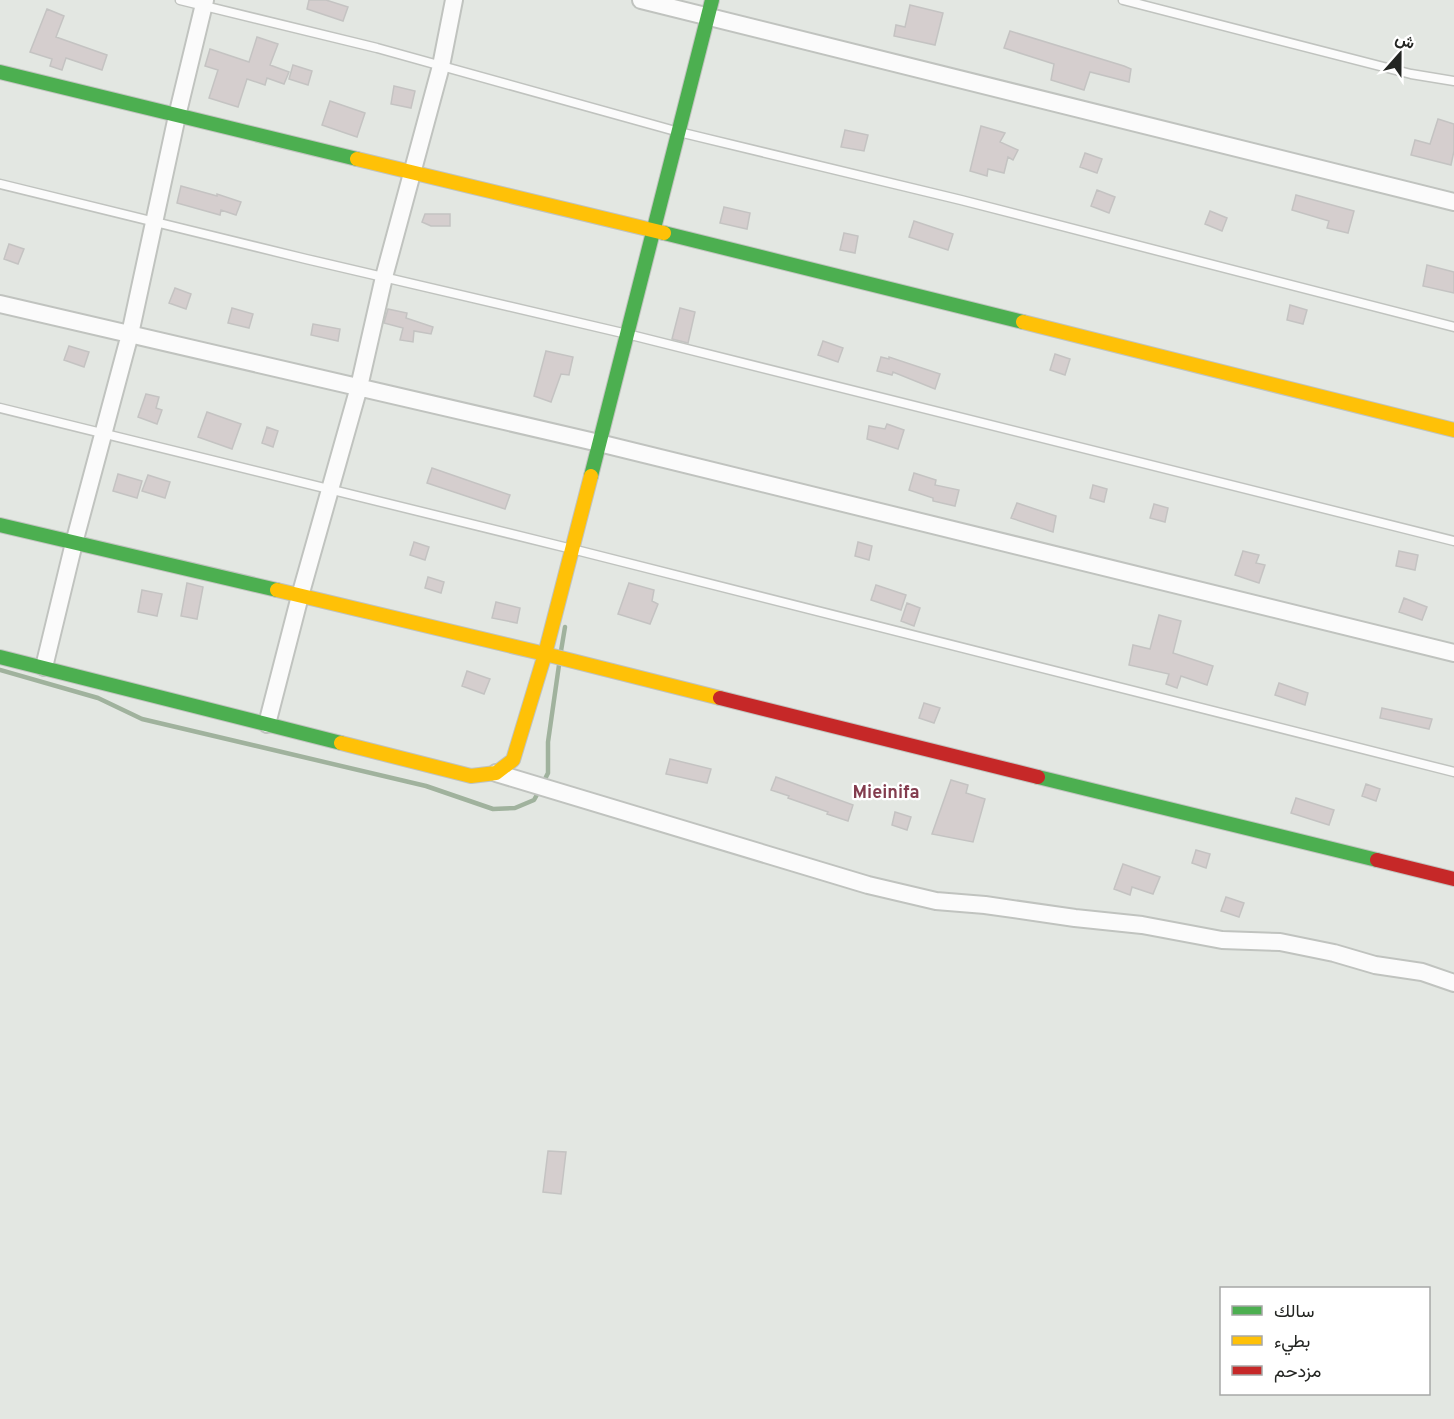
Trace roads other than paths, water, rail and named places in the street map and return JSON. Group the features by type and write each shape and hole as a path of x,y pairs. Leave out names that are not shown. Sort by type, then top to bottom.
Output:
{"street":[{"path":"267,724 300,596 359,387 384,277 441,66 454,0"},
{"path":"641,0 710,8 1454,202"},
{"path":"44,667 74,543 130,334 204,3"},
{"path":"496,773 513,760 546,654 710,8"},
{"path":"0,72 654,230 1454,430"},
{"path":"0,304 599,443 1454,653"},
{"path":"0,525 546,654 1454,879"},
{"path":"0,657 471,776 496,773 847,879 936,901 985,904 1075,918 1142,925 1222,940 1280,942 1334,953 1375,965 1422,972 1454,983"}],"lane":[{"path":"180,0 204,3 377,48 679,132 961,200 1454,327"},
{"path":"1124,0 1411,74 1454,81"},
{"path":"0,183 384,277 627,333 1454,541"},
{"path":"0,408 572,549 1454,772"}],"waterway":[{"path":"561,651 565,627"},
{"path":"543,783 548,773 548,742 559,665"},
{"path":"0,670 98,698 142,719 426,786 493,809 515,808 534,800 539,791"}],"district":[{"name":"Mieinifa","path":"886,792"}]}
